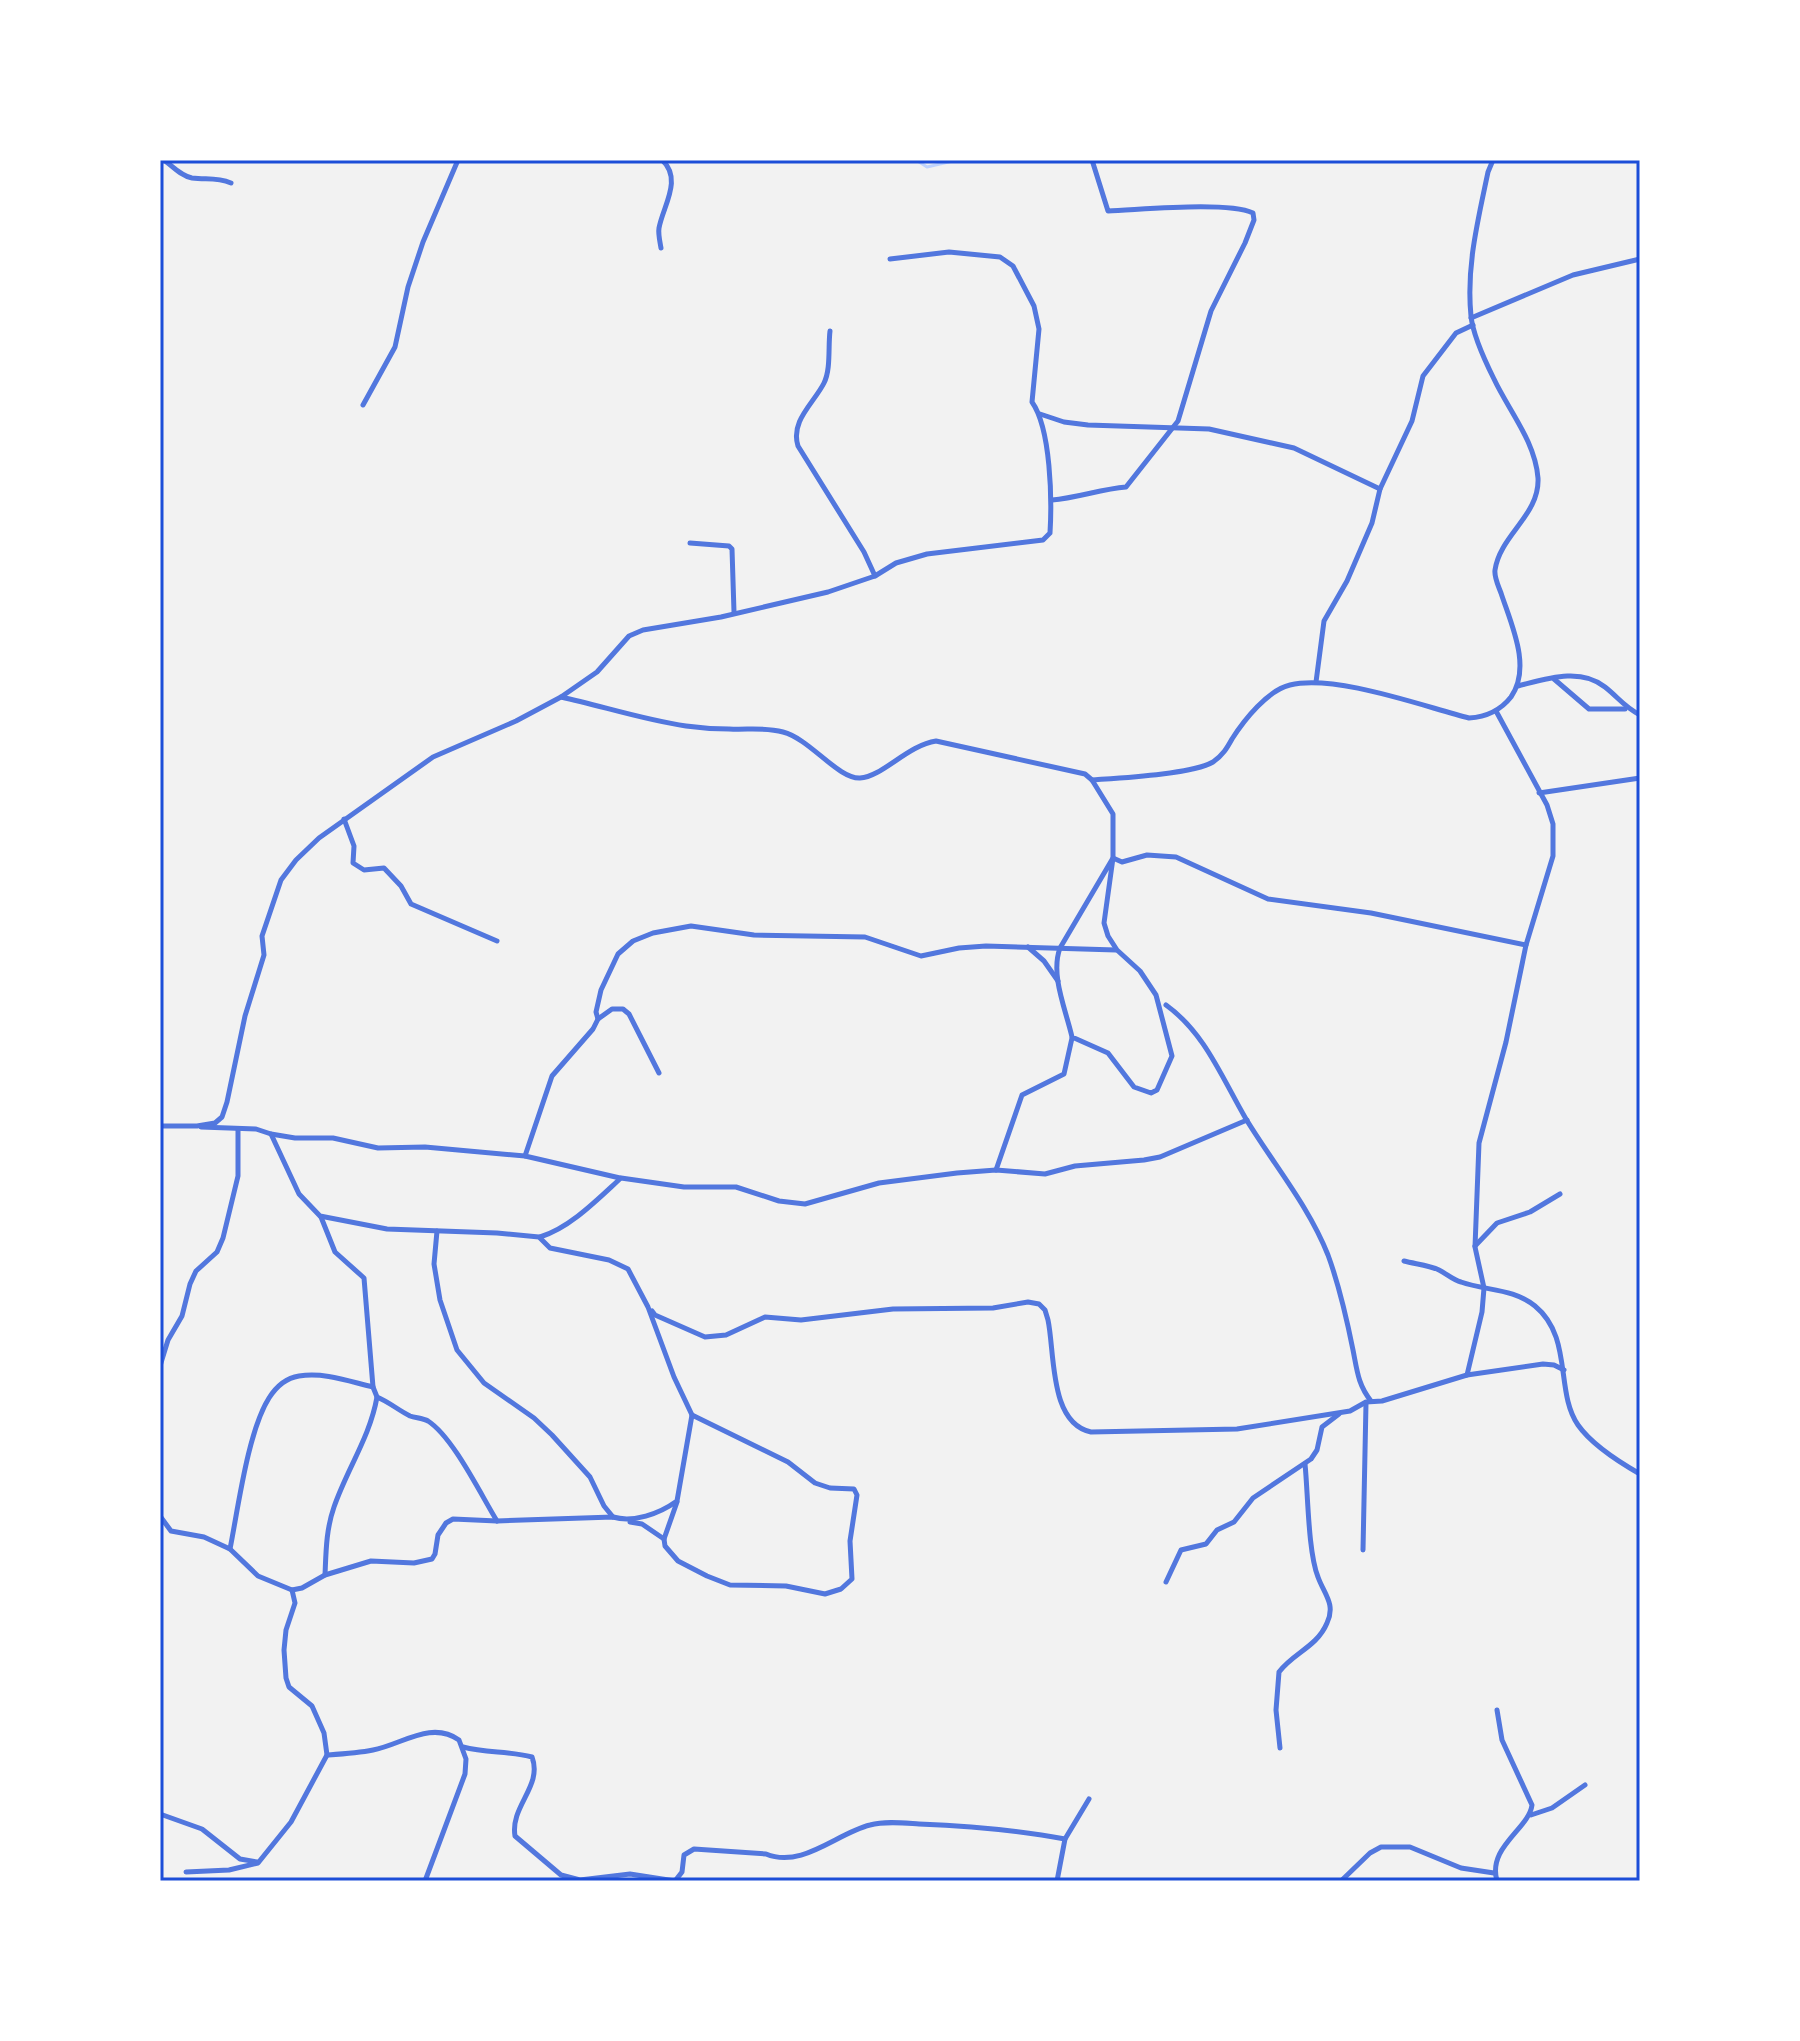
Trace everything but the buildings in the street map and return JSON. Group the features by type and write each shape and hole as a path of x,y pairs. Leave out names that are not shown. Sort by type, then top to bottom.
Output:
{"street":[{"path":"164,160 192,178 218,177 231,183"},
{"path":"363,405 395,347 408,287 423,242 458,160"},
{"path":"661,248 659,229 671,185 669,166 662,160"},
{"path":"1052,500 1126,487 1178,421 1211,311 1254,220 1253,213 1245,210 1108,211 1092,160"},
{"path":"1092,780 1146,776 1212,762 1227,749 1247,721 1273,694 1291,684 1316,682 1384,694 1469,718 1483,717 1496,711 1508,701 1518,686 1520,670 1515,639 1495,573 1498,559 1535,498 1538,483 1536,463 1526,438 1493,378 1472,322 1471,255 1493,160"},
{"path":"197,1126 215,1123 222,1117 245,1016 264,955 262,936 281,880 296,860 344,819 433,757 516,721 561,697 597,672 629,636 643,630 828,592 875,576 896,563 927,554 1043,540 1050,533 1052,500 1040,414 1032,402 1031,388 1039,329 1034,306 1013,266 1000,257 949,252 890,259"},
{"path":"1316,682 1324,621 1347,581 1372,523 1380,489 1412,421 1423,376 1456,333 1472,322 1573,275 1640,259"},
{"path":"830,331 823,384 797,427 795,437 864,552 875,576"},
{"path":"1040,414 1064,422 1088,425 1209,429 1294,448 1380,489"},
{"path":"690,543 729,546 732,549 734,612"},
{"path":"1518,686 1569,675 1596,681 1628,709 1640,715"},
{"path":"1553,679 1589,709 1628,709"},
{"path":"561,697 683,726 728,730 763,727 787,733 810,745 845,774 856,778 871,775 901,754 936,741 1085,774 1113,814 1113,858 1104,923 1108,936 1117,950 1140,971 1160,1007 1172,1056 1157,1090 1151,1093 1134,1087 1108,1053 1072,1037"},
{"path":"1467,1375 1482,1312 1484,1288 1475,1247 1479,1143 1506,1042 1526,945 1553,856 1553,824 1547,805 1496,711"},
{"path":"1539,793 1640,778"},
{"path":"344,819 354,846 353,863 364,870 384,868 401,886 411,904 497,941"},
{"path":"1113,858 1122,862 1147,855 1185,859 1268,899 1371,913 1526,945"},
{"path":"996,1170 1022,1095 1064,1074 1072,1037 1056,958 1113,858"},
{"path":"598,1019 596,1012 601,990 618,954 633,941 653,933 691,926 754,935 865,937 921,956 986,946 1117,950"},
{"path":"1028,947 1044,961 1059,982"},
{"path":"1166,1005 1185,1019 1211,1055 1247,1120 1302,1201 1328,1256 1353,1350 1357,1377 1368,1402 1363,1550"},
{"path":"525,1156 552,1076 598,1019 612,1009 623,1009 629,1014 659,1073"},
{"path":"160,1126 256,1129 295,1138 333,1138 378,1148 425,1147 525,1156 621,1178 684,1187 736,1187 779,1201 805,1204 879,1183 996,1170 1045,1174 1075,1166 1160,1157 1247,1120"},
{"path":"160,1366 168,1340 182,1316 196,1271 217,1252 223,1238 238,1176 238,1130"},
{"path":"271,1134 299,1194 320,1216 335,1252 364,1278 373,1387 377,1397 367,1436 333,1508 326,1541 325,1575"},
{"path":"320,1216 387,1229 539,1237 560,1227 621,1178"},
{"path":"1475,1247 1497,1223 1530,1212 1560,1194"},
{"path":"437,1231 434,1264 440,1300 457,1350 484,1383 534,1418 552,1435 590,1477 613,1517"},
{"path":"539,1237 550,1248 609,1260 628,1269 648,1307 692,1415 677,1501 664,1539"},
{"path":"1404,1261 1438,1270 1456,1281 1515,1293 1535,1306 1543,1314 1558,1342 1571,1410 1579,1426 1640,1474"},
{"path":"648,1307 655,1315 713,1338 765,1317 801,1320 893,1309 993,1308 1028,1302 1039,1304 1045,1310 1054,1347 1058,1396 1071,1420 1081,1429 1150,1432 1190,1428 1237,1429 1342,1412 1467,1375 1543,1364 1564,1370"},
{"path":"230,1549 248,1461 264,1407 271,1395 280,1385 296,1376 321,1374 373,1387"},
{"path":"377,1397 396,1405 410,1416 428,1421 444,1437 497,1521"},
{"path":"1166,1582 1181,1550 1206,1544 1217,1530 1234,1522 1253,1498 1305,1464 1317,1450 1322,1427 1342,1412"},
{"path":"160,1516 171,1531 204,1537 230,1549 258,1576 292,1590 325,1575 371,1561 414,1563 432,1559 438,1535 453,1519 497,1521 613,1517 642,1524 664,1539 669,1553 678,1561 730,1585 786,1586 832,1594 841,1589 853,1574 850,1541 857,1495 854,1489 830,1488 815,1483 788,1462 692,1415"},
{"path":"1280,1748 1276,1710 1279,1672 1316,1640 1327,1623 1330,1611 1328,1594 1317,1576 1305,1464"},
{"path":"628,1521 669,1507 677,1501"},
{"path":"186,1872 229,1870 258,1863 286,1830 327,1755 324,1733 312,1706 289,1687 286,1678 285,1640 295,1603 292,1590"},
{"path":"1497,1710 1502,1740 1529,1795 1531,1815"},
{"path":"327,1755 372,1750 440,1731 459,1740 466,1759 465,1774 425,1881"},
{"path":"463,1747 532,1757 535,1778 514,1826 515,1836 561,1875 584,1880 630,1874 675,1881 682,1872 684,1855 694,1849 766,1854 777,1859 822,1848 852,1831 872,1825 944,1825 1065,1839"},
{"path":"1497,1881 1494,1873 1504,1846 1531,1815 1552,1808 1585,1785"},
{"path":"1057,1881 1065,1839 1089,1799"},
{"path":"160,1814 202,1829 240,1859 258,1863"},
{"path":"1341,1881 1370,1853 1381,1847 1410,1847 1461,1868 1494,1873"}],"waterway":[{"path":"916,160 927,167 957,160"}]}
